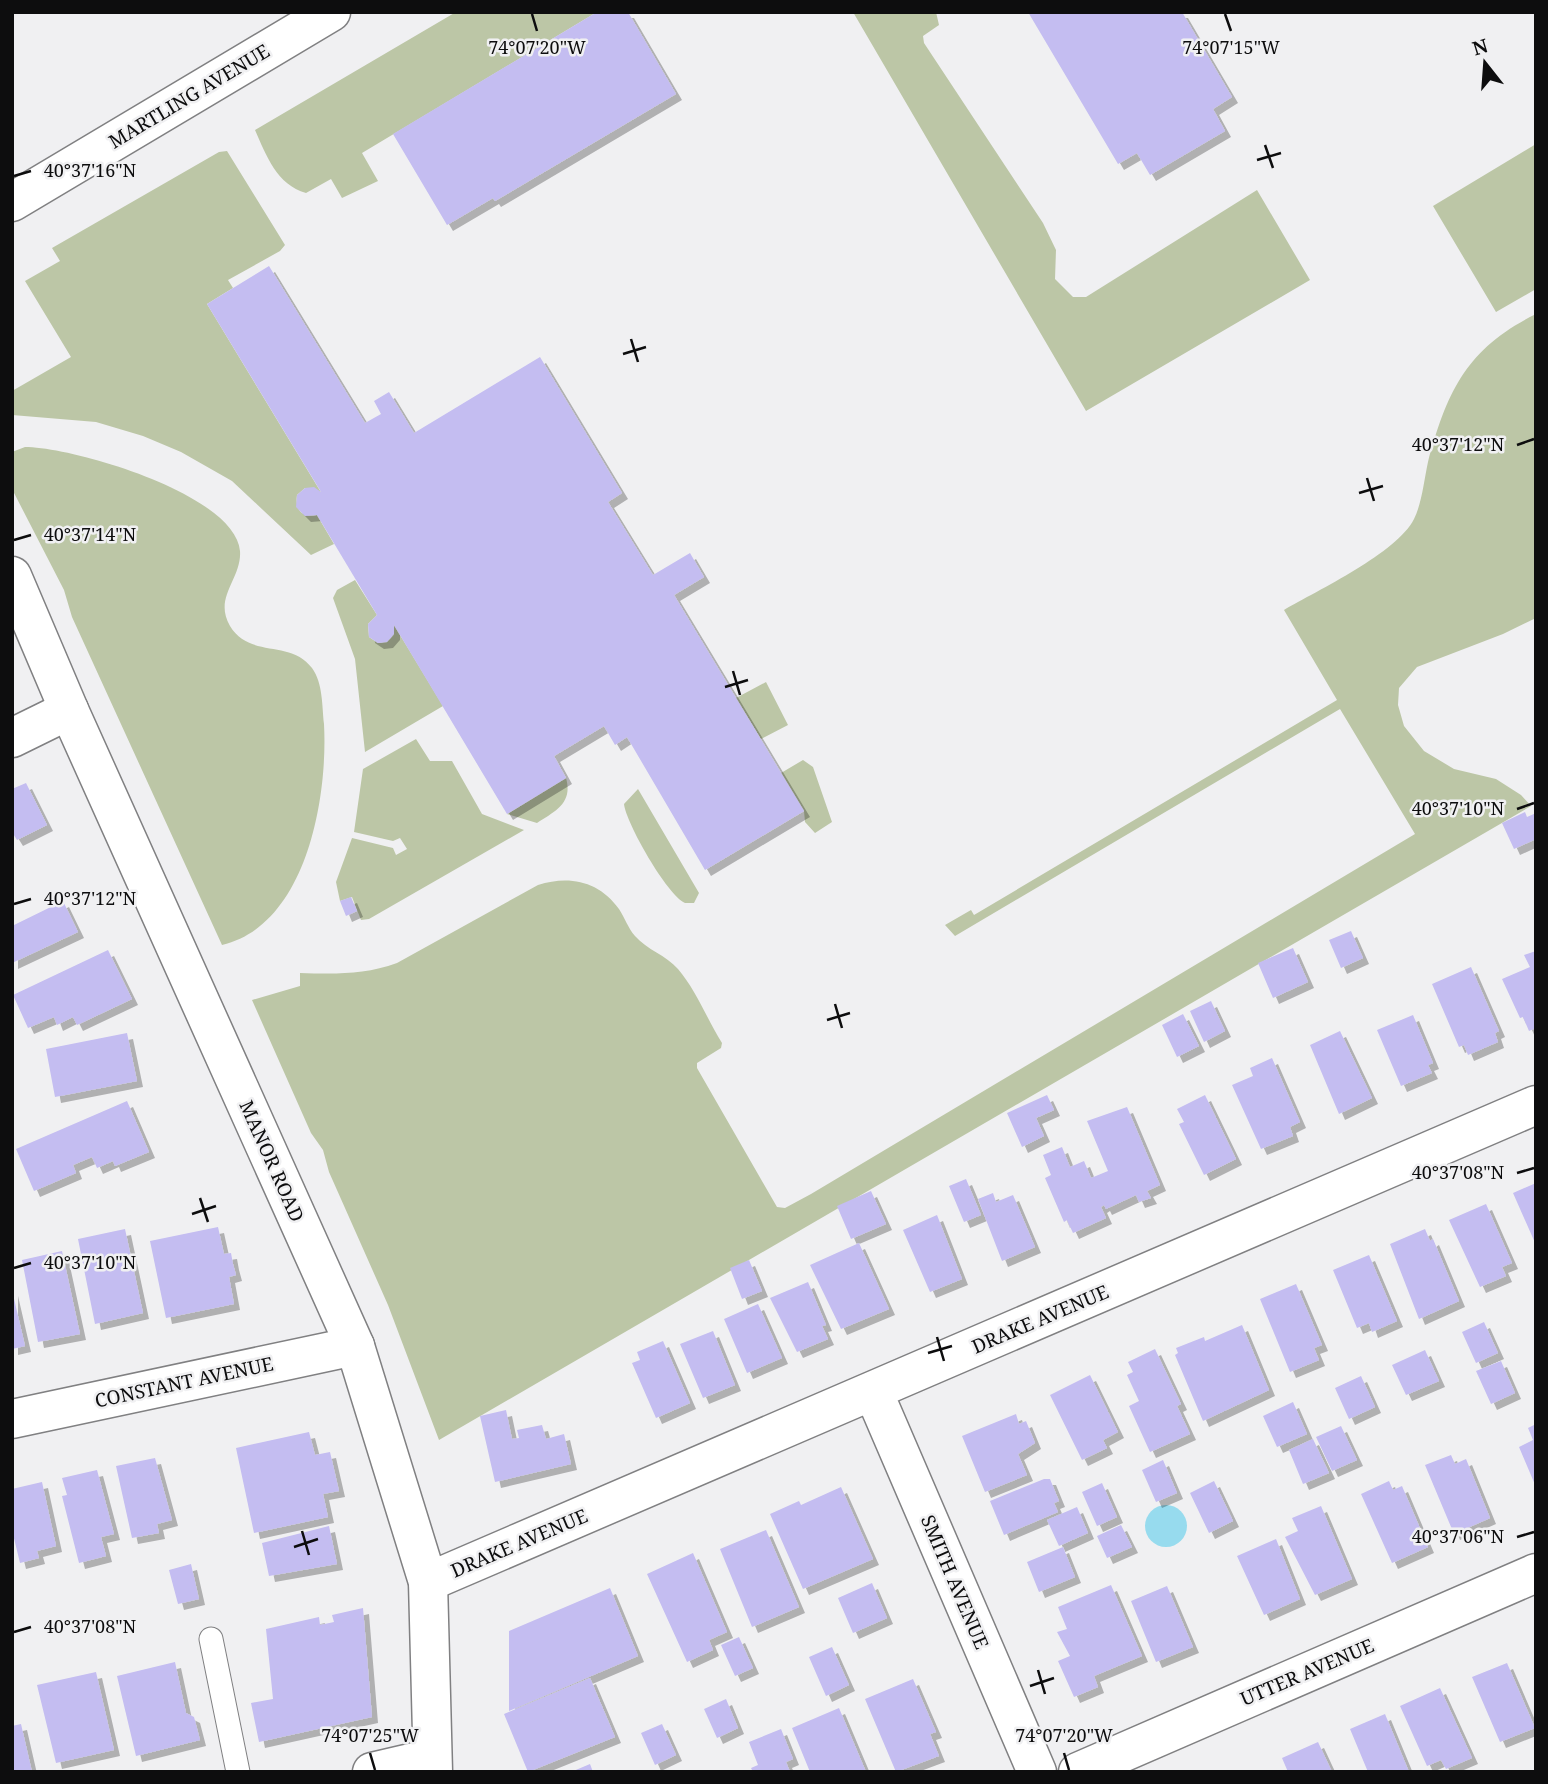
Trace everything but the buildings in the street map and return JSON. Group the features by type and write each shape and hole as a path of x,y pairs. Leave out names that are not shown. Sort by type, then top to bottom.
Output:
{"street":[{"name":"MARTLING AVENUE","path":"12,202 331,12"},
{"name":"MANOR ROAD","path":"12,576 69,710 355,1346 428,1582 432,1765"},
{"path":"12,738 69,710"},
{"name":"DRAKE AVENUE","path":"428,1582 1536,1105"},
{"name":"CONSTANT AVENUE","path":"12,1419 355,1346"},
{"name":"SMITH AVENUE","path":"873,1391 1037,1772"},
{"name":"UTTER AVENUE","path":"1078,1772 1536,1573"},
{"path":"372,1772 432,1765"}],"lane":[{"path":"211,1639 238,1772"}],"green space":[{"path":"456,12 597,12 362,153 378,181 342,198 331,179 306,193 296,189 280,176 268,159 255,130"},
{"path":"853,12 936,12 939,25 923,36 924,43 1043,223 1056,250 1055,279 1073,297 1086,297 1257,190 1310,280 1086,411"},
{"path":"1536,144 1536,289 1496,312 1433,206"},
{"path":"227,151 285,245 280,251 228,280 233,288 207,304 322,494 305,488 297,495 298,509 307,515 317,515 334,544 311,555 232,481 181,452 143,436 96,422 12,415 12,391 71,357 25,281 60,261 52,248 219,152"},
{"path":"1536,314 1536,618 1503,634 1417,667 1399,688 1398,705 1404,726 1424,751 1454,769 1496,779 1521,795 1531,806 439,1440 388,1305 329,1172 323,1150 311,1133 252,1000 300,986 300,973 361,972 397,963 538,885 572,881 593,886 619,909 635,936 673,964 690,986 722,1043 721,1048 697,1063 697,1068 777,1207 785,1208 1415,834 1340,709 955,936 945,925 971,910 974,915 1337,700 1284,610 1355,570 1405,532 1419,506 1428,462 1443,414 1463,374 1493,341"},
{"path":"25,447 78,455 113,465 182,493 211,511 231,530 240,551 237,570 226,597 226,616 230,626 238,636 248,642 303,659 316,674 322,702 324,754 316,821 293,886 274,912 251,933 222,945 72,617 64,590 12,489 12,452"},
{"path":"355,580 377,615 368,624 369,637 378,643 385,642 392,636 394,625 443,706 365,752 355,659 333,598 337,590"},
{"path":"766,682 788,725 761,739 736,698"},
{"path":"416,739 430,761 452,761 482,814 524,830 369,919 361,920 352,897 340,901 336,882 352,838 393,848 396,855 407,849 400,838 393,841 354,832 363,769"},
{"path":"803,760 813,767 832,822 815,833 805,822 804,811 781,773"},
{"path":"566,778 568,787 565,800 537,823 507,814"},
{"path":"638,789 699,893 694,903 685,903 668,887 648,858 632,826 624,804"}],"water":[{"path":"1166,1505 1181,1511 1187,1526 1181,1541 1166,1547 1151,1541 1145,1526 1151,1511"}]}
